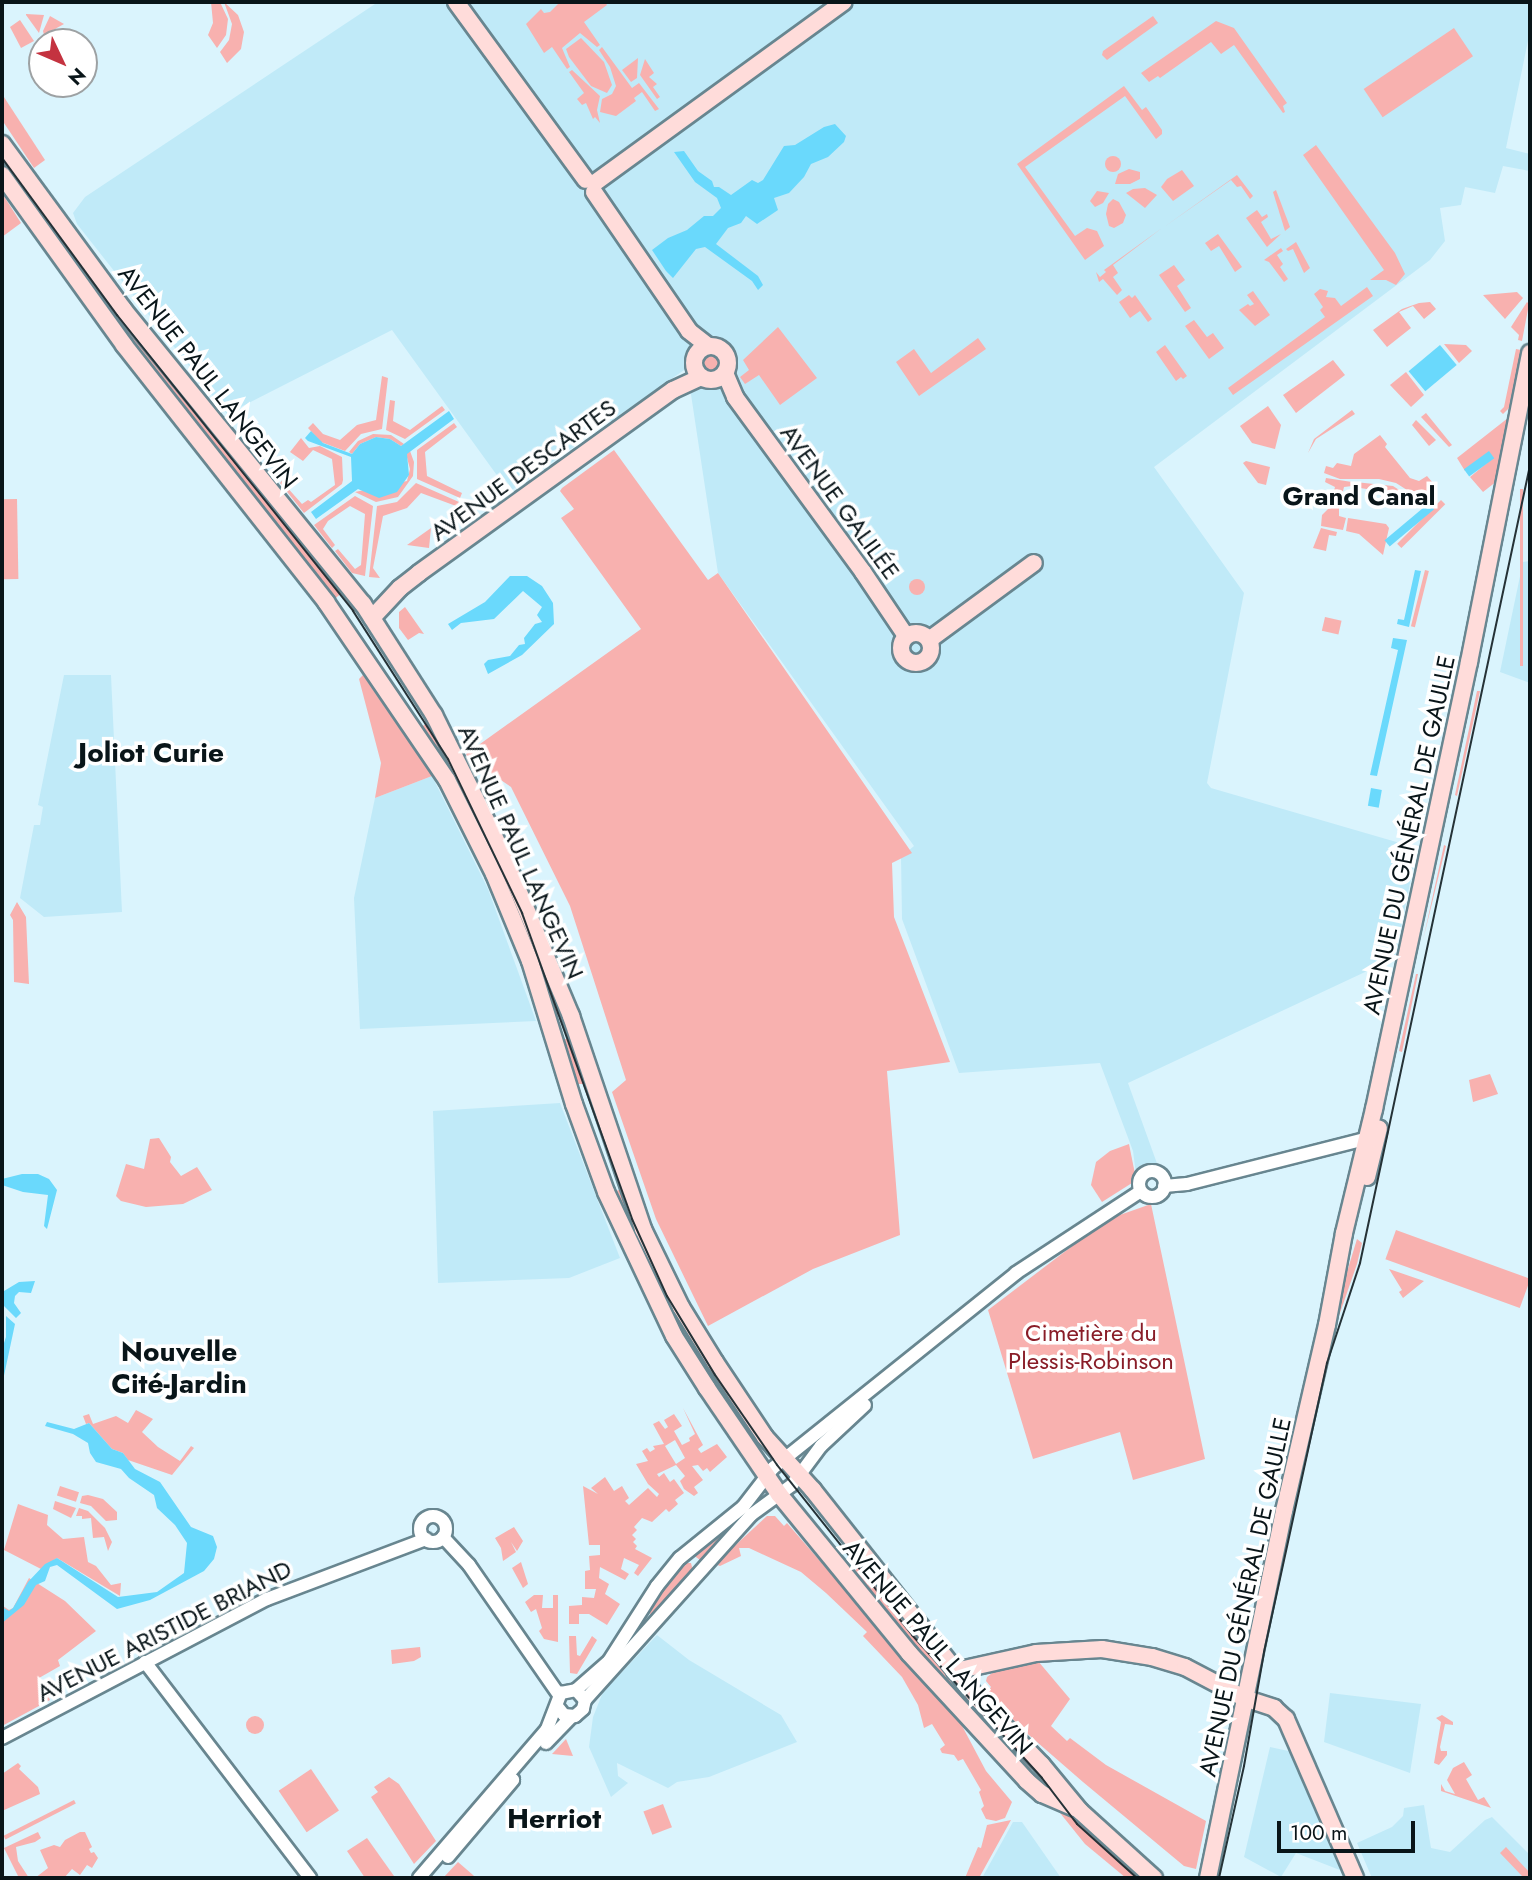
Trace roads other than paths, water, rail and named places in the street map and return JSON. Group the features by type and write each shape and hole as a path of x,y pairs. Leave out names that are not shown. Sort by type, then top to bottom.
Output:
{"main road":[{"name":"AVENUE GALILÉE","path":"456,2 592,185 689,331 706,366 735,397 863,572 906,636"},
{"path":"592,185 844,2"},
{"name":"AVENUE PAUL LANGEVIN","path":"2,144 123,309 367,611 434,715 493,832 577,1030 635,1208 661,1269 715,1362 765,1437 799,1475 955,1671 1080,1811 1154,1878"},
{"name":"AVENUE PAUL LANGEVIN","path":"2,175 124,345 326,602 447,780 515,922 570,1092 606,1192 642,1273 674,1336 767,1479 909,1653 1027,1781 1042,1794 1080,1811"},
{"name":"AVENUE DU GÉNÉRAL DE GAULLE","path":"1327,1325 1332,1287 1365,1139 1376,1105 1494,545 1530,354"},
{"name":"AVENUE DESCARTES","path":"367,611 706,366"},
{"name":"AVENUE DU GÉNÉRAL DE GAULLE","path":"1208,1878 1244,1699 1327,1325 1377,1137 1508,526 1530,405"},
{"path":"929,640 1034,563"},
{"path":"916,633 929,640 931,649 928,658 920,663 912,663 901,653 901,644 906,636 916,633"},
{"path":"552,1030 577,1030"},
{"path":"570,1092 597,1087"},
{"path":"955,1671 1036,1653 1102,1649 1152,1657 1185,1667 1244,1699 1281,1713 1355,1878"},
{"path":"967,1685 982,1668 995,1662"}],"street":[{"path":"1164,1186 1160,1174 1149,1171 1140,1179 1141,1191 1147,1196 1155,1196 1164,1186 1187,1184 1365,1139"},
{"path":"429,1878 572,1717 581,1712 580,1695 610,1661 643,1605 680,1558 743,1507 773,1468 1016,1273 1141,1191"},
{"path":"580,1695 751,1515 792,1485 821,1446 944,1330"},
{"path":"857,1412 862,1402 888,1377"},
{"path":"443,1537 433,1542 426,1539 421,1526 431,1516 444,1522 443,1537 469,1565 558,1701 564,1715 572,1717"},
{"name":"AVENUE ARISTIDE BRIAND","path":"2,1738 267,1599 426,1539"},
{"path":"145,1662 310,1878"},
{"path":"419,1878 547,1729 558,1701 568,1689 580,1695"},
{"path":"480,1821 478,1812 500,1789 506,1777"}],"water":[{"path":"835,124 846,136 844,142 828,157 811,164 804,177 789,193 774,198 778,210 757,224 746,216 741,223 728,228 716,244 758,276 763,285 758,290 752,281 705,247 696,249 673,278 666,271 652,250 668,238 687,230 704,216 713,216 721,208 717,198 695,182 674,152 684,151 698,171 712,181 714,187 719,187 731,195 752,180 758,183 763,180 784,146 795,145 824,127"},
{"path":"1440,345 1457,365 1425,391 1409,371"},
{"path":"449,411 454,419 407,454 409,475 397,492 379,498 358,489 316,519 311,512 352,481 351,457 308,441 305,438 311,431 323,443 352,454 360,444 376,437 390,439 401,446"},
{"path":"1489,451 1494,458 1469,477 1464,469"},
{"path":"1429,503 1434,509 1390,546 1385,540"},
{"path":"1415,570 1421,571 1409,627 1397,624 1398,619 1404,620"},
{"path":"510,576 527,576 542,586 553,603 554,624 522,655 488,674 484,664 488,660 510,656 519,645 525,644 524,638 535,624 542,622 537,615 542,607 523,591 494,619 461,623 452,630 448,624 485,602"},
{"path":"1393,638 1407,640 1377,776 1370,775 1398,650 1391,648"},
{"path":"1371,788 1382,790 1379,808 1368,806"},
{"path":"22,1174 38,1174 49,1179 57,1190 47,1229 44,1226 48,1195 23,1192 2,1185 2,1179"},
{"path":"35,1281 31,1293 19,1292 15,1296 14,1303 21,1313 16,1318 4,1306 4,1291 19,1282"},
{"path":"6,1316 15,1324 2,1385 2,1349 6,1337"},
{"path":"47,1422 74,1429 89,1423 112,1449 123,1453 135,1469 160,1482 191,1527 213,1536 217,1547 214,1559 204,1571 150,1600 117,1609 57,1565 50,1567 45,1581 36,1585 24,1605 2,1623 2,1607 9,1611 13,1608 28,1582 45,1564 57,1558 118,1597 157,1592 184,1573 187,1543 175,1525 157,1508 154,1495 129,1478 121,1469 96,1462 88,1443 73,1434 45,1426"}],"tram line":[{"path":"2,158 117,315 353,611 448,759 522,913 632,1219 667,1296 715,1375 777,1465 912,1635 1042,1778 1077,1824 1137,1878"},
{"path":"1219,1878 1244,1766 1264,1652 1327,1363 1360,1263 1530,465"}],"district":[{"name":"Grand Canal","path":"1359,497"},
{"name":"Joliot Curie","path":"151,753"},
{"name":"Nouvelle Cité-Jardin","path":"179,1368"},
{"name":"Herriot","path":"554,1819"}],"park label":[{"name":"Cimetière du Plessis-Robinson","path":"1091,1347"}]}
